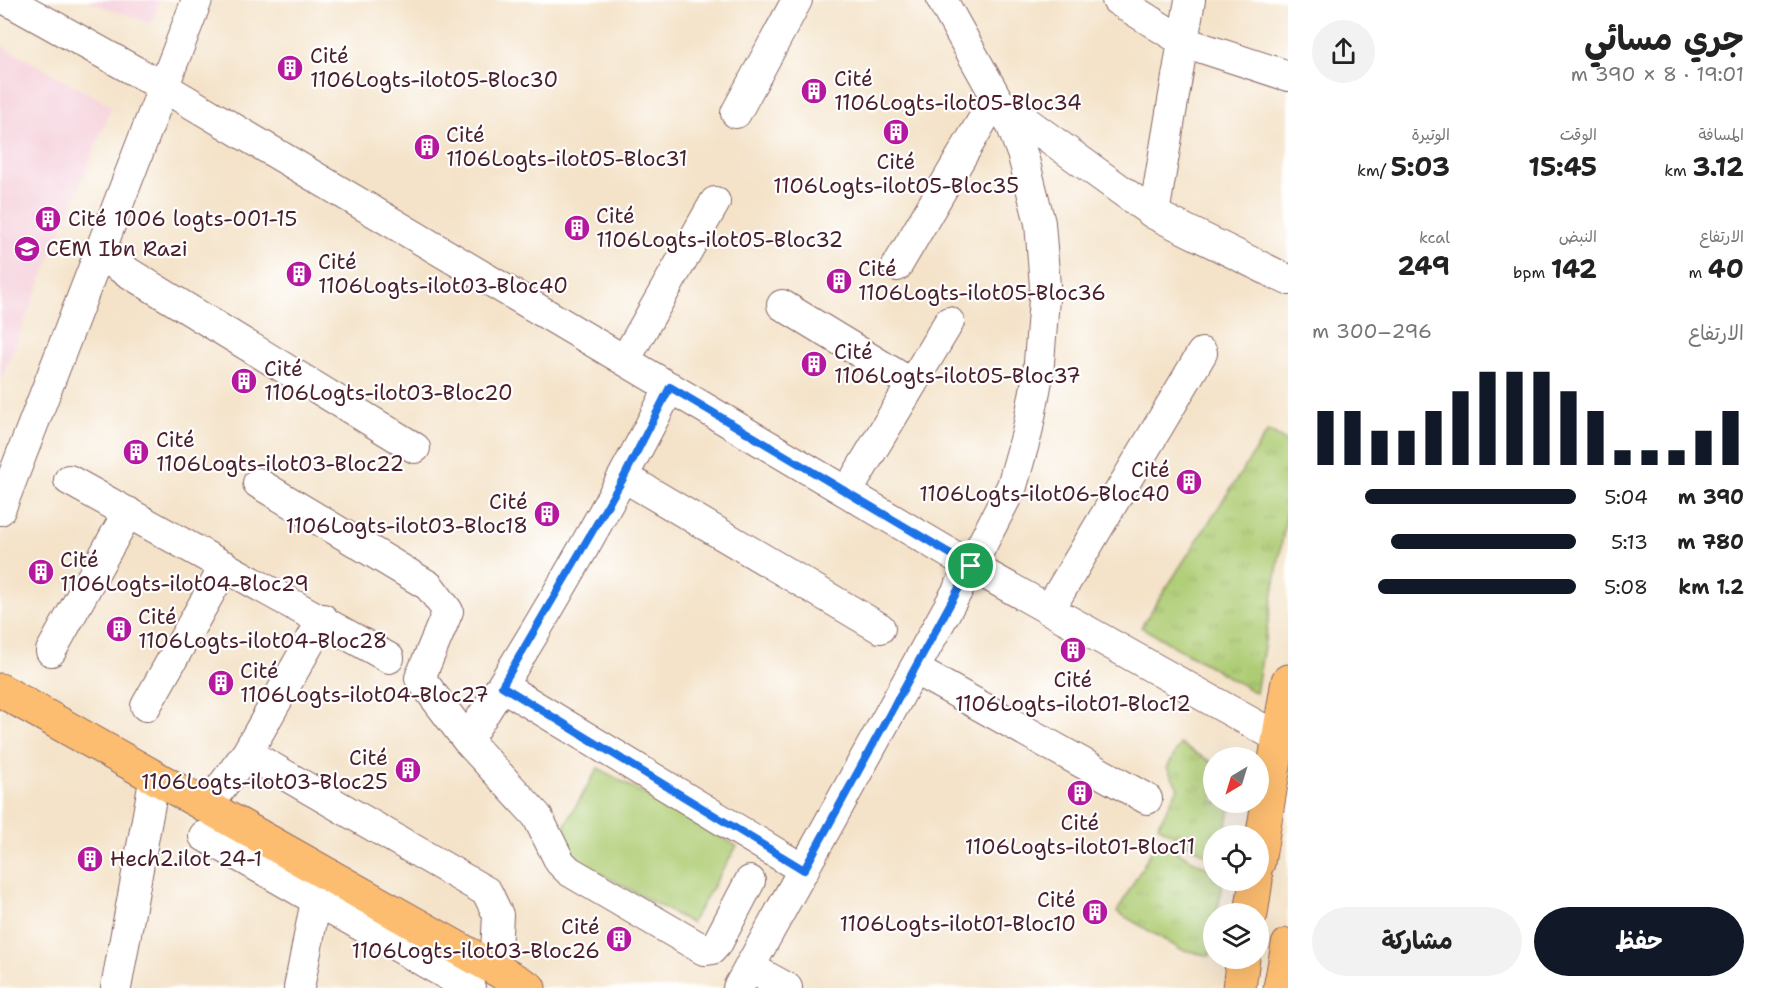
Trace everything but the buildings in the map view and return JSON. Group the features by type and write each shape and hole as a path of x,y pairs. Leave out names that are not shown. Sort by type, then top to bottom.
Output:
{"main road":[{"path":"1266,825 1283,741 1288,681"},
{"path":"0,690 155,776 206,821 482,979 529,988"},
{"path":"1280,988 1288,945"},
{"path":"1239,988 1242,969"}],"street":[{"path":"7,0 162,86 971,566 1283,741"},
{"path":"0,510 12,444 98,254 197,0"},
{"path":"736,113 796,0"},
{"path":"787,988 744,978 971,566 1012,486 1027,433 1038,375 1045,286 1040,223 1023,156 1011,124 995,99 942,0"},
{"path":"1117,0 1184,42 1288,76"},
{"path":"1154,214 1190,0"},
{"path":"995,99 1154,214 1288,280"},
{"path":"897,266 995,99"},
{"path":"625,360 716,202"},
{"path":"98,254 416,448"},
{"path":"782,305 912,384"},
{"path":"847,492 949,322"},
{"path":"1049,610 1202,353"},
{"path":"467,740 502,686 624,477 670,387"},
{"path":"624,477 880,628"},
{"path":"69,480 323,619 389,658"},
{"path":"258,483 429,586 448,611 420,678 467,740 537,816 560,862 569,871 704,950 712,949 718,942 750,881"},
{"path":"51,651 128,512"},
{"path":"146,706 225,566"},
{"path":"247,753 487,892 498,915 482,979 316,900 206,821 323,619"},
{"path":"914,669 1147,799"},
{"path":"502,686 804,870"},
{"path":"116,988 155,776"},
{"path":"299,988 316,900"}],"shaded area":[{"path":"85,0 160,0 152,24"},
{"name":"CEM Ibn Razi","path":"0,45 112,106 0,382"}],"green space":[{"path":"1268,431 1288,442 1288,506 1256,693 1141,627"},
{"path":"1180,744 1203,757 1203,813 1229,813 1227,825 1203,825 1203,853 1158,826 1178,788 1167,768"},
{"path":"598,768 737,846 691,923 552,847"},
{"path":"1157,841 1203,866 1203,891 1221,891 1219,903 1203,903 1203,954 1180,949 1117,912"}],"place":[{"name":"Cité 1106Logts-ilot05-Bloc30","path":"290,68"},
{"name":"Cité 1106Logts-ilot05-Bloc34","path":"814,91"},
{"name":"Cité 1106Logts-ilot05-Bloc35","path":"896,132"},
{"name":"Cité 1106Logts-ilot05-Bloc31","path":"427,147"},
{"name":"Cité 1006 logts-001-15","path":"48,219"},
{"name":"Cité 1106Logts-ilot05-Bloc32","path":"577,228"},
{"name":"CEM Ibn Razi","path":"27,249"},
{"name":"Cité 1106Logts-ilot03-Bloc40","path":"299,274"},
{"name":"Cité 1106Logts-ilot05-Bloc36","path":"839,281"},
{"name":"Cité 1106Logts-ilot05-Bloc37","path":"814,364"},
{"name":"Cité 1106Logts-ilot03-Bloc20","path":"244,381"},
{"name":"Cité 1106Logts-ilot03-Bloc22","path":"136,452"},
{"name":"Cité 1106Logts-ilot06-Bloc40","path":"1189,482"},
{"name":"Cité 1106Logts-ilot03-Bloc18","path":"547,514"},
{"name":"Cité 1106Logts-ilot04-Bloc29","path":"41,572"},
{"name":"Cité 1106Logts-ilot04-Bloc28","path":"119,629"},
{"name":"Cité 1106Logts-ilot01-Bloc12","path":"1073,650"},
{"name":"Cité 1106Logts-ilot04-Bloc27","path":"221,683"},
{"name":"Cité 1106Logts-ilot03-Bloc25","path":"408,770"},
{"name":"Cité 1106Logts-ilot01-Bloc11","path":"1080,793"},
{"name":"Hech2.ilot 24-1","path":"90,859"},
{"name":"Cité 1106Logts-ilot01-Bloc10","path":"1095,912"},
{"name":"Cité 1106Logts-ilot03-Bloc26","path":"619,939"}],"route":[{"path":"670,387 971,566 804,870 502,686 624,477 670,387"}]}
